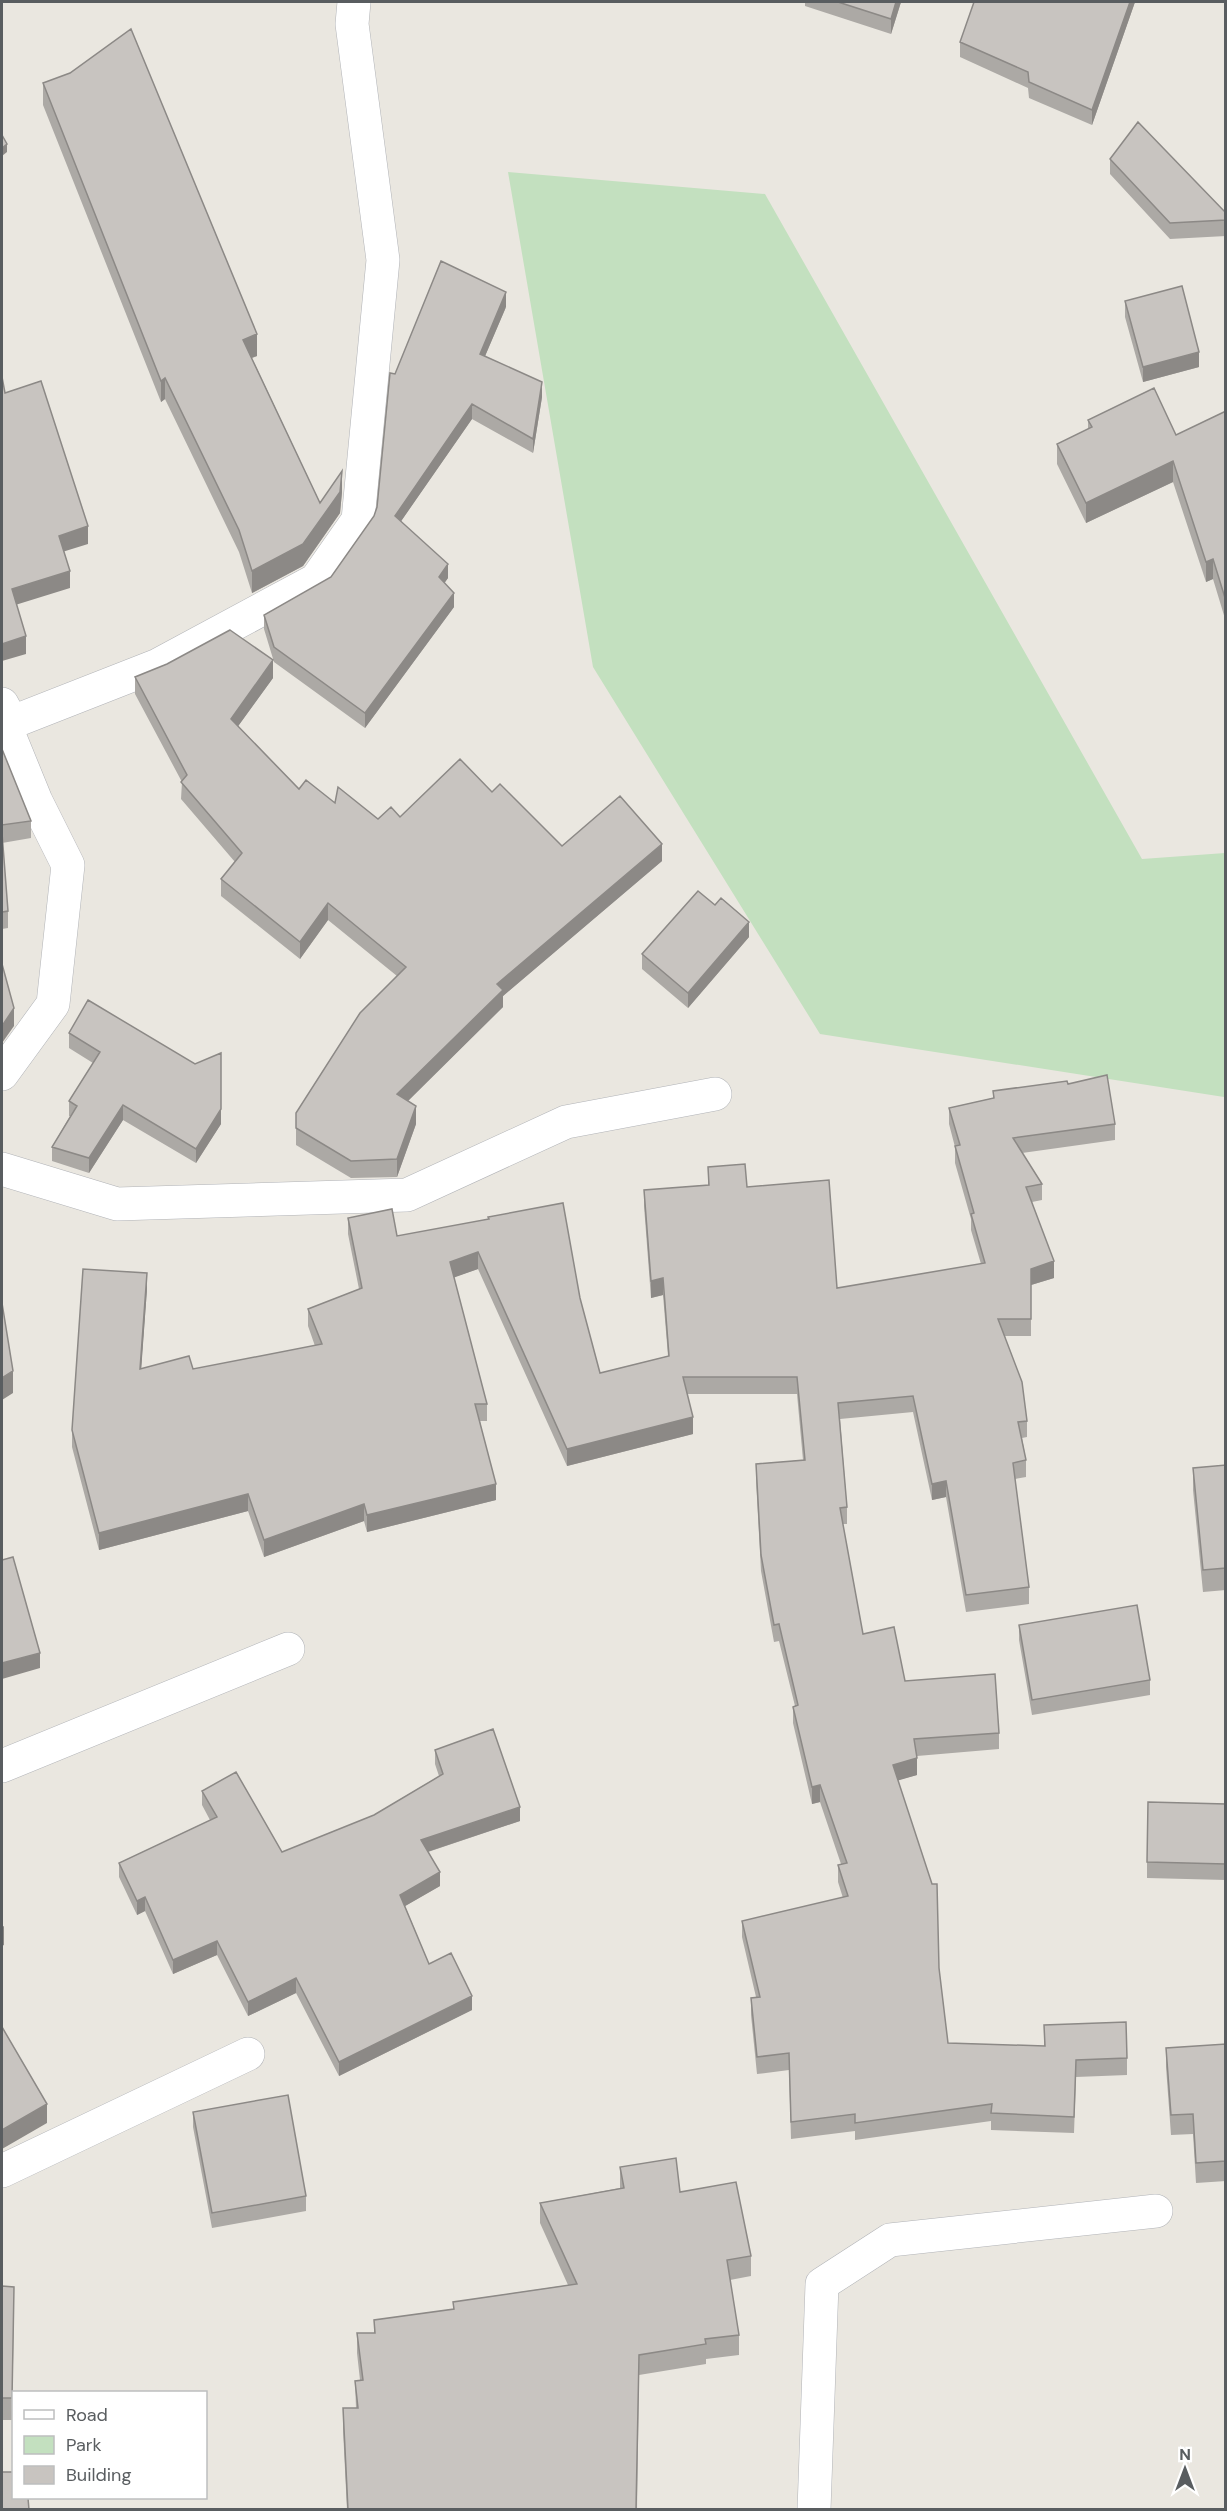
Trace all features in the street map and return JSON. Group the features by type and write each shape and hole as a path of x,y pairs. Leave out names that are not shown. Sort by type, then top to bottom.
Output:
{"street":[{"path":"2,1074 53,1004 68,865 36,801 3,713 158,665 316,580 358,520 383,260 352,24 354,2"},
{"path":"2,1169 117,1204 407,1195 566,1122 715,1094"},
{"path":"2,1766 288,1649"},
{"path":"2,2171 248,2054"},
{"path":"814,2510 822,2284 890,2240 1156,2211"}],"green space":[{"path":"508,172 765,194 1142,859 1225,853 1225,1102 1224,1097 820,1034 593,667"}],"building":[{"path":"838,2 896,2 891,19"},
{"path":"974,2 1130,2 1092,110 1029,82 1028,72 960,42"},
{"path":"131,29 257,334 243,340 320,503 342,471 340,492 303,544 252,571 239,530 165,378 161,381 43,83 70,73"},
{"path":"1138,122 1226,213 1226,220 1170,223 1110,159"},
{"path":"2,135 7,144 2,148"},
{"path":"441,261 506,292 480,354 542,382 533,439 472,404 395,516 448,564 439,577 454,593 365,713 274,647 264,615 331,577 374,516 377,507 390,373 395,374"},
{"path":"1182,286 1199,352 1143,367 1125,301"},
{"path":"2,377 5,393 41,381 88,526 59,536 70,571 12,589 26,636 2,644"},
{"path":"1154,388 1176,435 1226,411 1226,601 1213,559 1206,562 1173,461 1086,503 1057,444 1092,427 1088,420"},
{"path":"230,630 273,660 231,719 299,789 306,780 335,803 338,787 378,819 391,807 400,817 460,759 492,792 500,784 562,846 620,796 662,844 497,984 503,990 397,1094 416,1106 397,1159 351,1161 296,1128 296,1113 360,1013 406,967 328,903 300,942 221,879 242,853 181,782 187,775 135,677 167,664"},
{"path":"2,749 31,821 2,825"},
{"path":"2,833 8,911 2,912"},
{"path":"698,891 715,905 721,898 749,922 688,993 642,954"},
{"path":"2,964 14,1008 2,1026"},
{"path":"88,1000 195,1064 221,1053 221,1109 196,1149 123,1105 89,1158 52,1147 77,1106 69,1101 100,1052 69,1033"},
{"path":"1107,1075 1115,1124 1013,1138 1042,1184 1026,1187 1054,1261 1031,1269 1031,1319 998,1319 1022,1382 1027,1421 1018,1422 1026,1460 1013,1463 1029,1587 966,1595 946,1481 932,1484 913,1396 838,1403 847,1507 840,1508 863,1634 894,1627 905,1681 995,1674 999,1733 914,1739 917,1758 893,1765 932,1884 937,1884 939,1968 948,2043 1045,2046 1044,2025 1126,2022 1127,2058 1076,2060 1074,2117 991,2113 992,2104 855,2123 855,2114 791,2122 789,2053 757,2057 751,1998 760,1997 742,1921 848,1896 838,1865 847,1863 820,1785 812,1787 793,1707 798,1705 779,1624 774,1625 761,1555 756,1464 805,1460 797,1377 683,1377 693,1417 567,1449 478,1252 450,1262 487,1404 475,1404 496,1484 367,1515 364,1504 264,1540 248,1494 99,1533 72,1430 83,1269 147,1273 140,1369 189,1356 193,1369 322,1344 308,1309 362,1288 348,1218 392,1209 397,1236 563,1203 580,1298 600,1373 669,1356 663,1278 651,1281 644,1190 709,1185 708,1167 745,1164 747,1187 829,1180 837,1288 985,1263 955,1146 960,1145 949,1108 994,1098 993,1091 1067,1081 1068,1084"},
{"path":"2,1303 13,1371 2,1378"},
{"path":"1226,1465 1226,1568 1203,1570 1193,1468"},
{"path":"13,1557 40,1653 2,1663 2,1560"},
{"path":"1137,1605 1150,1680 1032,1700 1019,1625"},
{"path":"493,1729 520,1807 421,1840 440,1872 400,1895 429,1964 451,1953 472,1996 339,2062 296,1978 248,2002 217,1941 173,1960 145,1897 137,1901 119,1863 217,1817 202,1791 236,1772 282,1852 374,1815 443,1774 435,1750"},
{"path":"1148,1802 1226,1804 1226,1864 1147,1862"},
{"path":"2,2027 47,2104 2,2130"},
{"path":"1226,2044 1226,2161 1196,2163 1193,2114 1171,2115 1166,2048"},
{"path":"288,2095 306,2196 212,2213 193,2112"},
{"path":"676,2158 680,2192 736,2182 751,2256 727,2260 739,2335 705,2339 706,2344 639,2355 636,2510 348,2510 343,2408 358,2408 355,2381 363,2380 357,2333 375,2333 374,2320 454,2309 453,2302 577,2284 540,2203 624,2188 620,2167"},
{"path":"2,2286 14,2287 12,2398 2,2398"},
{"path":"2,2472 12,2472 12,2499 28,2499 29,2510 2,2510"}]}
